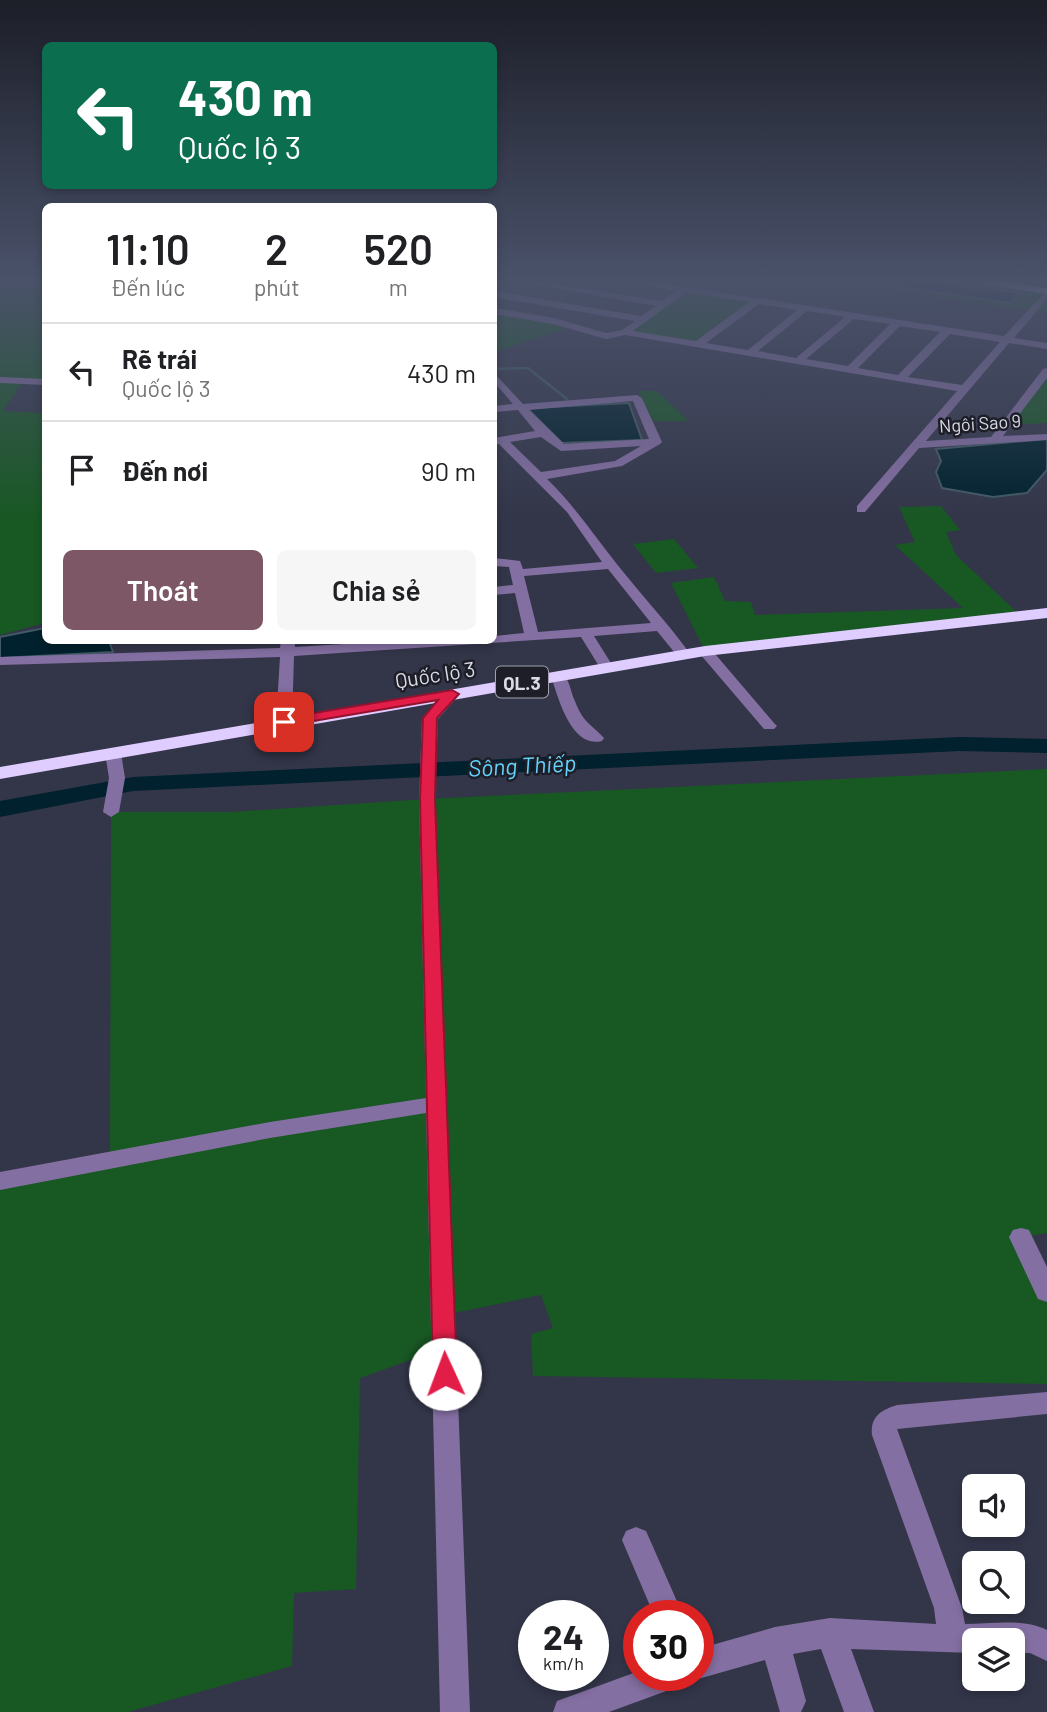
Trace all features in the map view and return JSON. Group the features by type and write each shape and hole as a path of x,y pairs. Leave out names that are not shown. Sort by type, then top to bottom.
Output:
{"highway":[{"name":"Quốc lộ 3","path":"0,773 705,651 1047,613"}],"street":[{"path":"798,361 964,389"},
{"path":"850,370 859,361"},
{"path":"901,379 918,361"},
{"path":"861,509 989,361"},
{"path":"995,439 1047,371"},
{"path":"0,380 42,383"},
{"path":"498,385 543,433 561,448 656,442"},
{"path":"497,409 637,398 656,442"},
{"path":"498,441 543,433"},
{"name":"Ngôi Sao 9","path":"915,446 1047,437"},
{"path":"498,441 541,476 571,509 611,565 684,655"},
{"path":"541,476 618,464 656,442"},
{"path":"497,562 512,562 518,573 519,589 526,604 531,638"},
{"path":"518,573 611,565"},
{"path":"497,591 519,589"},
{"path":"497,640 663,626"},
{"path":"586,634 607,668"},
{"path":"115,644 118,657"},
{"path":"0,661 356,644"},
{"path":"284,722 288,646"},
{"path":"705,651 769,726"},
{"path":"558,676 581,728 590,737 596,738"},
{"path":"452,694 430,718 427,799 455,1712"},
{"path":"404,702 430,718"},
{"path":"112,810 117,778 113,752"},
{"path":"0,1181 270,1130 436,1104"},
{"path":"1021,1237 1047,1292"},
{"path":"952,1637 948,1608 885,1436 884,1426 890,1419 897,1417 1047,1404"},
{"path":"636,1540 662,1600"},
{"path":"830,1633 859,1712"},
{"path":"714,1659 775,1642 830,1633 1032,1638 1047,1646"},
{"path":"775,1642 791,1701"},
{"path":"568,1712 616,1704 639,1691"}],"green space":[{"path":"0,361 42,361 42,383 23,381 3,411 42,413 42,624 0,635"},
{"path":"1047,373 1047,423 1006,425"},
{"path":"638,391 657,391 688,421 654,421"},
{"path":"941,506 960,530 946,532 956,555 1021,616 705,651 671,583 714,577 725,601 751,602 755,615 963,608 895,545 915,542 899,507"},
{"path":"674,539 698,568 656,573 633,544"},
{"path":"1047,769 1047,1233 1022,1237 1047,1293 1047,1384 533,1376 531,1334 553,1328 541,1295 444,1315 444,1348 360,1378 356,1589 294,1593 292,1666 128,1712 0,1712 0,1181 110,1160 111,812 231,812 427,799"}],"water":[{"path":"629,403 642,440 562,443 527,408"},
{"path":"1047,439 1047,470 1027,493 993,497 942,488 936,472 941,461 936,449"},
{"path":"42,629 42,644 110,644 113,652 0,658 0,637"}],"waterway":[{"path":"497,369 528,368 567,399"},
{"name":"Sông Thiếp","path":"0,809 133,784 959,744 1047,746"}],"route":[{"path":"284,722 452,694 430,718 427,799 445,1374"}]}
